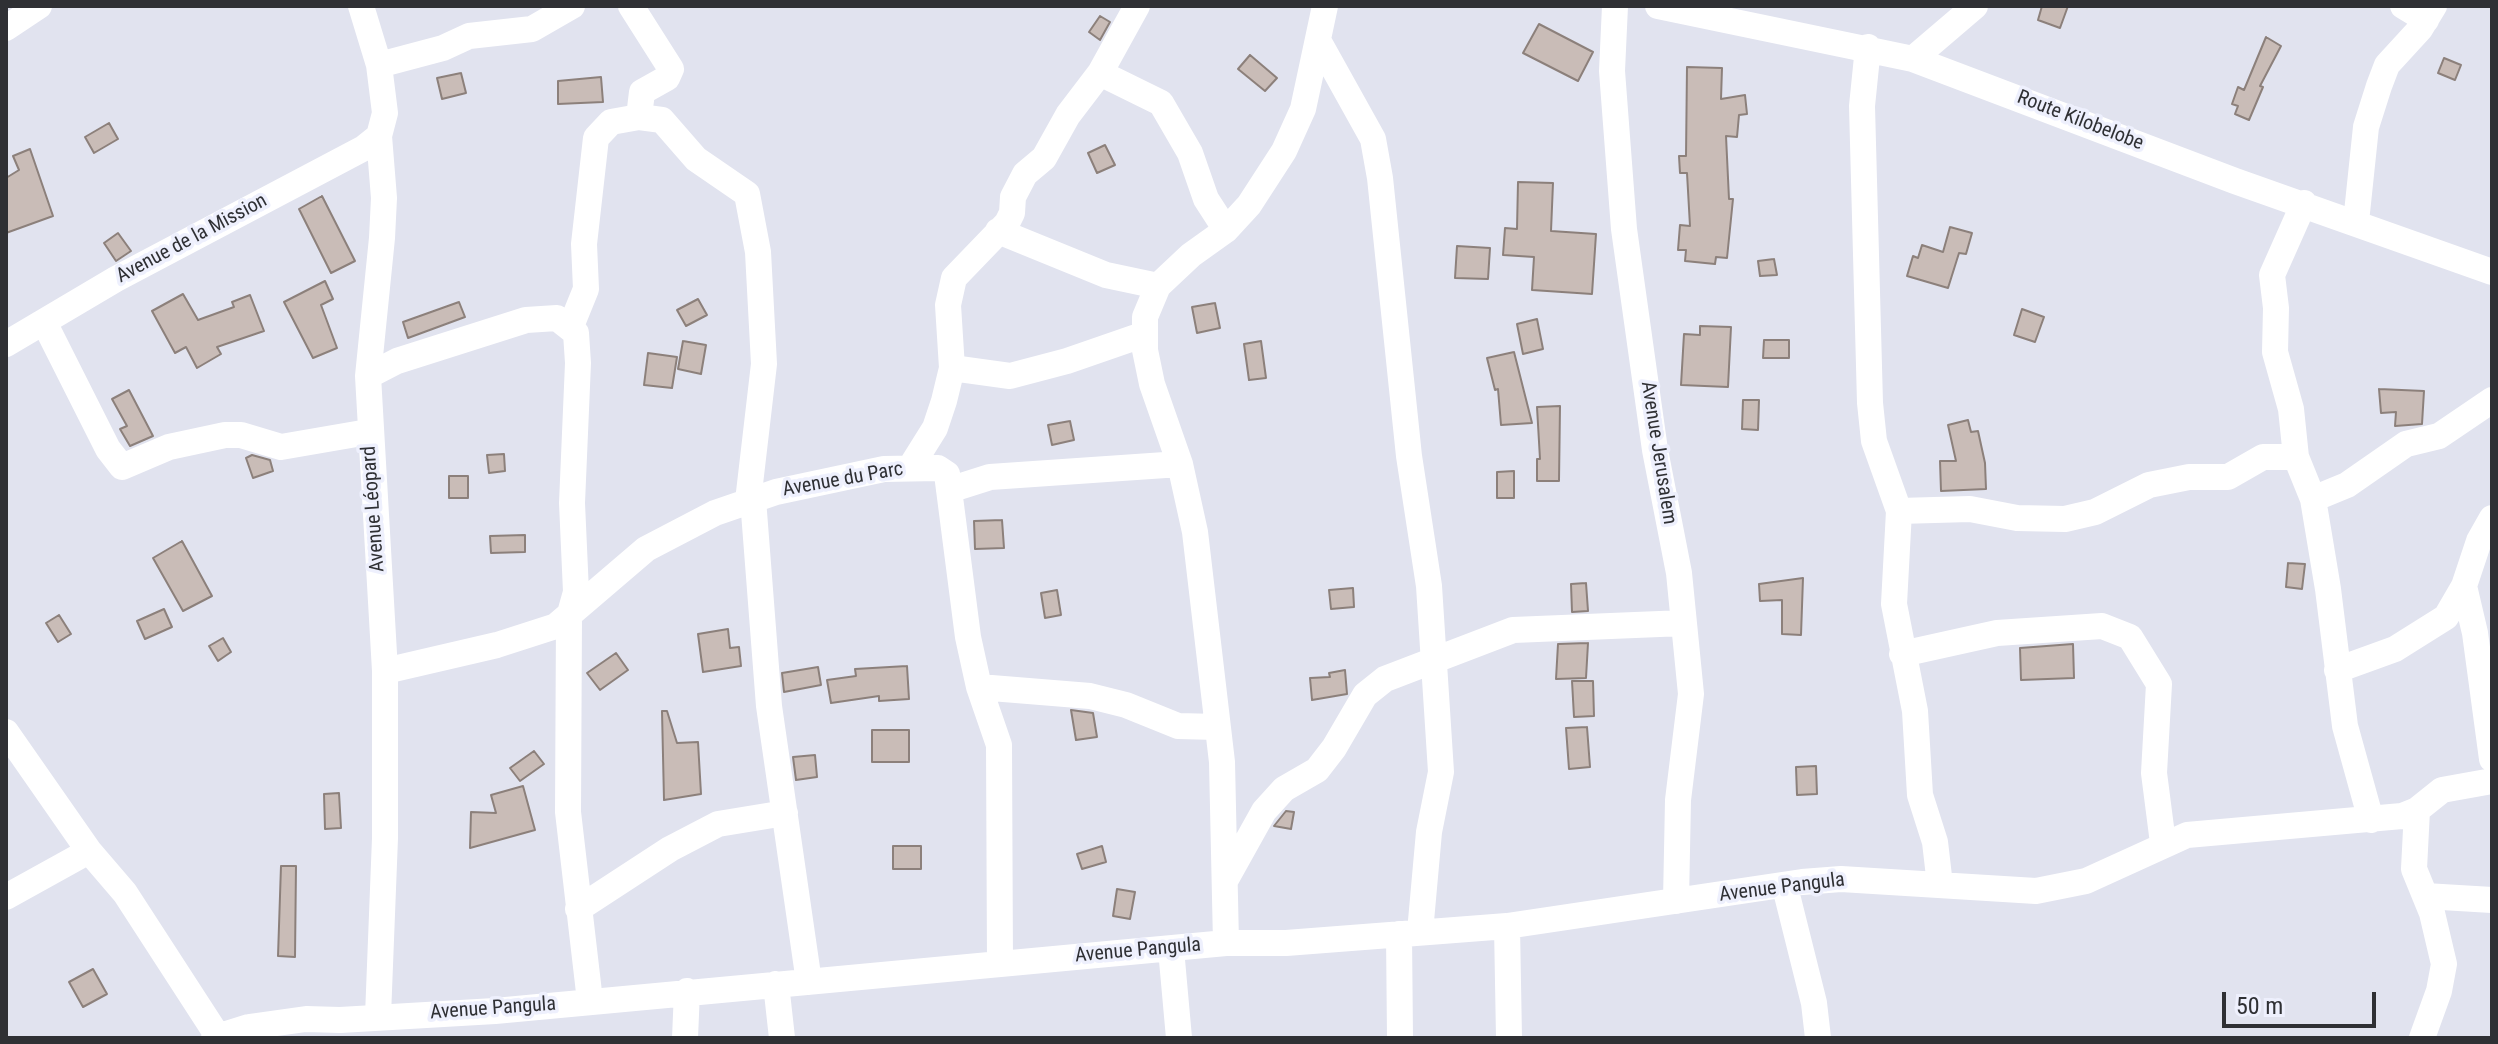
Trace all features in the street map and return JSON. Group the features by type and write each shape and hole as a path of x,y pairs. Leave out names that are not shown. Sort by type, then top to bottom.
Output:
{"street":[{"path":"6,28 39,6"},
{"name":"Avenue Léopard","path":"361,6 379,65 385,113 379,136 384,198 368,376 368,432 385,671 385,838 378,1016"},
{"path":"379,65 443,48 469,36 532,29 572,6"},
{"path":"631,6 671,69 667,78 642,92 639,117"},
{"path":"910,468 940,417 952,368 949,291 963,264 1012,213 1013,197 1025,174 1044,158 1068,115 1100,73 1137,6"},
{"path":"1226,943 1222,762 1195,532 1180,464 1152,384 1145,317 1158,286 1191,255 1226,230 1249,205 1284,151 1303,109 1325,6"},
{"name":"Avenue Jerusalem","path":"1615,6 1612,71 1624,229 1684,623 1691,694 1678,800 1676,901"},
{"name":"Route Kilobelobe","path":"1658,6 1868,47 1913,59 2235,181 2492,272"},
{"path":"1913,59 1975,6"},
{"path":"2356,222 2366,127 2379,86 2387,65 2430,13 2403,6"},
{"path":"1319,42 1373,139 1380,178 1408,441 1429,586 1433,662 1440,714 1441,772 1409,933 1400,1038"},
{"path":"1868,47 1862,106 1870,403 1876,451 1899,511 1894,604 1915,711 1920,795 1935,842 1940,885"},
{"path":"1100,73 1161,103 1190,153 1206,199 1226,230"},
{"path":"571,326 586,289 584,244 593,147 600,131 611,122 639,117 662,120 696,159 747,194 758,252 764,364 750,500 763,645 809,982"},
{"name":"Avenue de la Mission","path":"6,344 116,279 364,148 379,136"},
{"path":"2304,203 2271,283 2276,308 2275,352 2291,409 2296,457 2313,499 2345,726 2371,820"},
{"path":"998,231 1106,275 1158,286"},
{"path":"368,376 397,361 526,320 557,318 571,326 578,341 572,503 576,592 569,617 568,812 590,1001"},
{"path":"44,322 108,449 122,467 169,447 225,435 241,435 281,447 368,432"},
{"path":"952,368 1010,376 1067,361 1145,334"},
{"path":"2313,499 2347,485 2406,444 2439,436 2492,400"},
{"path":"1899,511 1970,509 2017,518 2065,519 2095,512 2149,485 2189,477 2228,477 2263,457 2296,457"},
{"path":"1000,964 999,745 979,687 949,490 990,477 1180,464"},
{"name":"Avenue du Parc","path":"385,671 521,639 569,617 646,549 715,513 750,500 884,469 938,468 947,474 949,490"},
{"path":"2337,670 2420,636 2446,617 2464,586 2479,541 2492,518"},
{"path":"2464,586 2475,633 2492,759"},
{"path":"1225,881 1264,811 1284,789 1317,770 1334,748 1365,695 1385,679 1513,630 1684,623"},
{"path":"1902,654 1997,633 2102,626 2130,637 2159,684 2154,773 2163,843"},
{"path":"979,687 1090,696 1126,705 1178,726 1217,727"},
{"path":"6,732 89,851 125,893 217,1037"},
{"path":"2422,1038 2439,991 2444,964 2414,869 2417,810 2442,790 2492,781"},
{"name":"Avenue Pangula","path":"217,1037 280,1022 495,1011 1226,943 1286,943 1507,926 1841,879 2015,892 2063,888 2187,835 2371,820 2417,810"},
{"path":"578,909 670,849 718,824 785,813"},
{"path":"6,897 89,851"},
{"path":"1785,887 1814,1003 1818,1038"},
{"path":"2425,896 2492,900"},
{"path":"1507,926 1509,1038"},
{"path":"1171,949 1179,1038"},
{"path":"776,984 782,1038"},
{"path":"685,1038 687,991"}],"building":[{"path":"2042,6 2068,6 2060,28 2038,20"},
{"path":"1100,16 1110,22 1100,40 1089,32"},
{"path":"1539,24 1593,52 1578,81 1523,53"},
{"path":"2266,37 2281,46 2260,86 2263,87 2249,120 2235,114 2238,106 2232,104 2238,87 2244,90"},
{"path":"1250,55 1277,78 1265,91 1238,69"},
{"path":"2444,58 2461,65 2455,80 2438,73"},
{"path":"1687,67 1722,68 1721,99 1745,95 1747,114 1739,115 1737,137 1726,136 1729,199 1733,199 1727,258 1716,257 1715,264 1685,261 1686,250 1678,250 1680,225 1690,226 1687,173 1680,173 1679,156 1686,156"},
{"path":"461,73 466,93 442,99 437,78"},
{"path":"601,77 603,102 558,104 558,81"},
{"path":"109,123 118,139 94,153 85,137"},
{"path":"1105,145 1115,165 1097,173 1088,153"},
{"path":"30,149 53,216 6,233 6,178 19,170 13,156"},
{"path":"1518,182 1553,183 1551,231 1596,234 1592,294 1532,290 1534,257 1503,255 1505,228 1517,229"},
{"path":"322,196 355,261 331,273 299,209"},
{"path":"1950,227 1972,233 1966,254 1959,253 1948,288 1907,276 1913,256 1918,258 1922,245 1943,252"},
{"path":"118,233 131,251 116,261 104,243"},
{"path":"1457,246 1490,248 1488,279 1455,278"},
{"path":"1774,259 1777,275 1760,276 1758,261"},
{"path":"325,281 333,299 321,305 337,348 313,358 284,302"},
{"path":"183,294 198,320 234,307 232,302 250,295 264,331 217,347 221,354 197,368 186,347 175,353 152,311"},
{"path":"698,299 707,315 686,326 677,310"},
{"path":"459,302 465,317 408,338 403,322"},
{"path":"1215,303 1220,328 1197,333 1192,307"},
{"path":"2022,309 2044,317 2035,342 2014,335"},
{"path":"1537,319 1543,349 1523,354 1517,324"},
{"path":"1700,326 1731,327 1728,387 1681,385 1684,334 1700,335"},
{"path":"1764,340 1789,340 1789,358 1763,358"},
{"path":"683,341 706,345 701,374 678,369"},
{"path":"1261,341 1266,378 1249,380 1244,344"},
{"path":"1514,352 1532,423 1501,425 1498,389 1495,390 1487,358"},
{"path":"648,353 677,357 672,388 644,385"},
{"path":"2379,389 2424,391 2422,424 2395,426 2396,412 2381,413"},
{"path":"129,390 153,436 130,446 120,429 127,426 112,399"},
{"path":"1743,400 1759,400 1758,430 1742,429"},
{"path":"1560,406 1559,481 1537,481 1537,459 1540,459 1537,407"},
{"path":"1968,420 1971,432 1978,431 1985,463 1986,489 1941,491 1940,461 1956,461 1948,425"},
{"path":"1070,421 1074,440 1052,445 1048,425"},
{"path":"504,454 505,471 489,473 487,455"},
{"path":"252,455 270,460 273,471 253,478 246,458"},
{"path":"1514,471 1514,498 1497,498 1497,472"},
{"path":"449,476 468,476 468,498 449,498"},
{"path":"1002,520 1004,548 975,549 974,521"},
{"path":"525,535 525,552 491,553 490,536"},
{"path":"182,541 212,596 183,611 153,558"},
{"path":"2288,563 2305,564 2302,589 2286,587"},
{"path":"1803,578 1801,635 1782,634 1782,600 1760,601 1759,584"},
{"path":"1586,583 1588,611 1572,612 1571,584"},
{"path":"1353,588 1354,607 1331,609 1329,590"},
{"path":"1057,590 1061,615 1045,618 1041,593"},
{"path":"164,609 172,627 145,639 137,621"},
{"path":"59,615 71,634 58,642 46,623"},
{"path":"728,629 730,648 739,647 741,666 703,672 698,634"},
{"path":"223,638 231,652 218,661 209,646"},
{"path":"1588,643 1586,678 1556,679 1558,644"},
{"path":"2073,644 2074,678 2021,680 2020,648"},
{"path":"616,653 628,670 600,690 587,673"},
{"path":"907,666 909,699 879,701 879,696 831,703 827,680 856,676 855,669"},
{"path":"818,667 821,685 784,692 782,673"},
{"path":"1345,670 1347,694 1312,700 1310,678 1330,677 1329,673"},
{"path":"1572,681 1593,681 1594,716 1574,717"},
{"path":"1071,710 1093,713 1097,737 1076,740"},
{"path":"662,711 667,711 677,743 698,742 701,794 664,800"},
{"path":"1587,727 1590,767 1569,769 1566,728"},
{"path":"872,730 909,730 909,762 872,762"},
{"path":"534,751 544,764 520,781 510,768"},
{"path":"815,755 817,777 796,780 793,757"},
{"path":"1816,766 1817,794 1797,795 1796,767"},
{"path":"523,786 535,830 470,848 471,812 496,813 491,795"},
{"path":"339,793 341,828 325,829 324,794"},
{"path":"1286,811 1294,812 1291,829 1274,826"},
{"path":"893,846 921,846 921,869 893,869"},
{"path":"1102,846 1106,862 1082,869 1077,854"},
{"path":"281,866 296,866 295,957 278,956"},
{"path":"1117,889 1135,892 1130,919 1113,916"},
{"path":"93,969 107,994 83,1007 69,982"}]}
